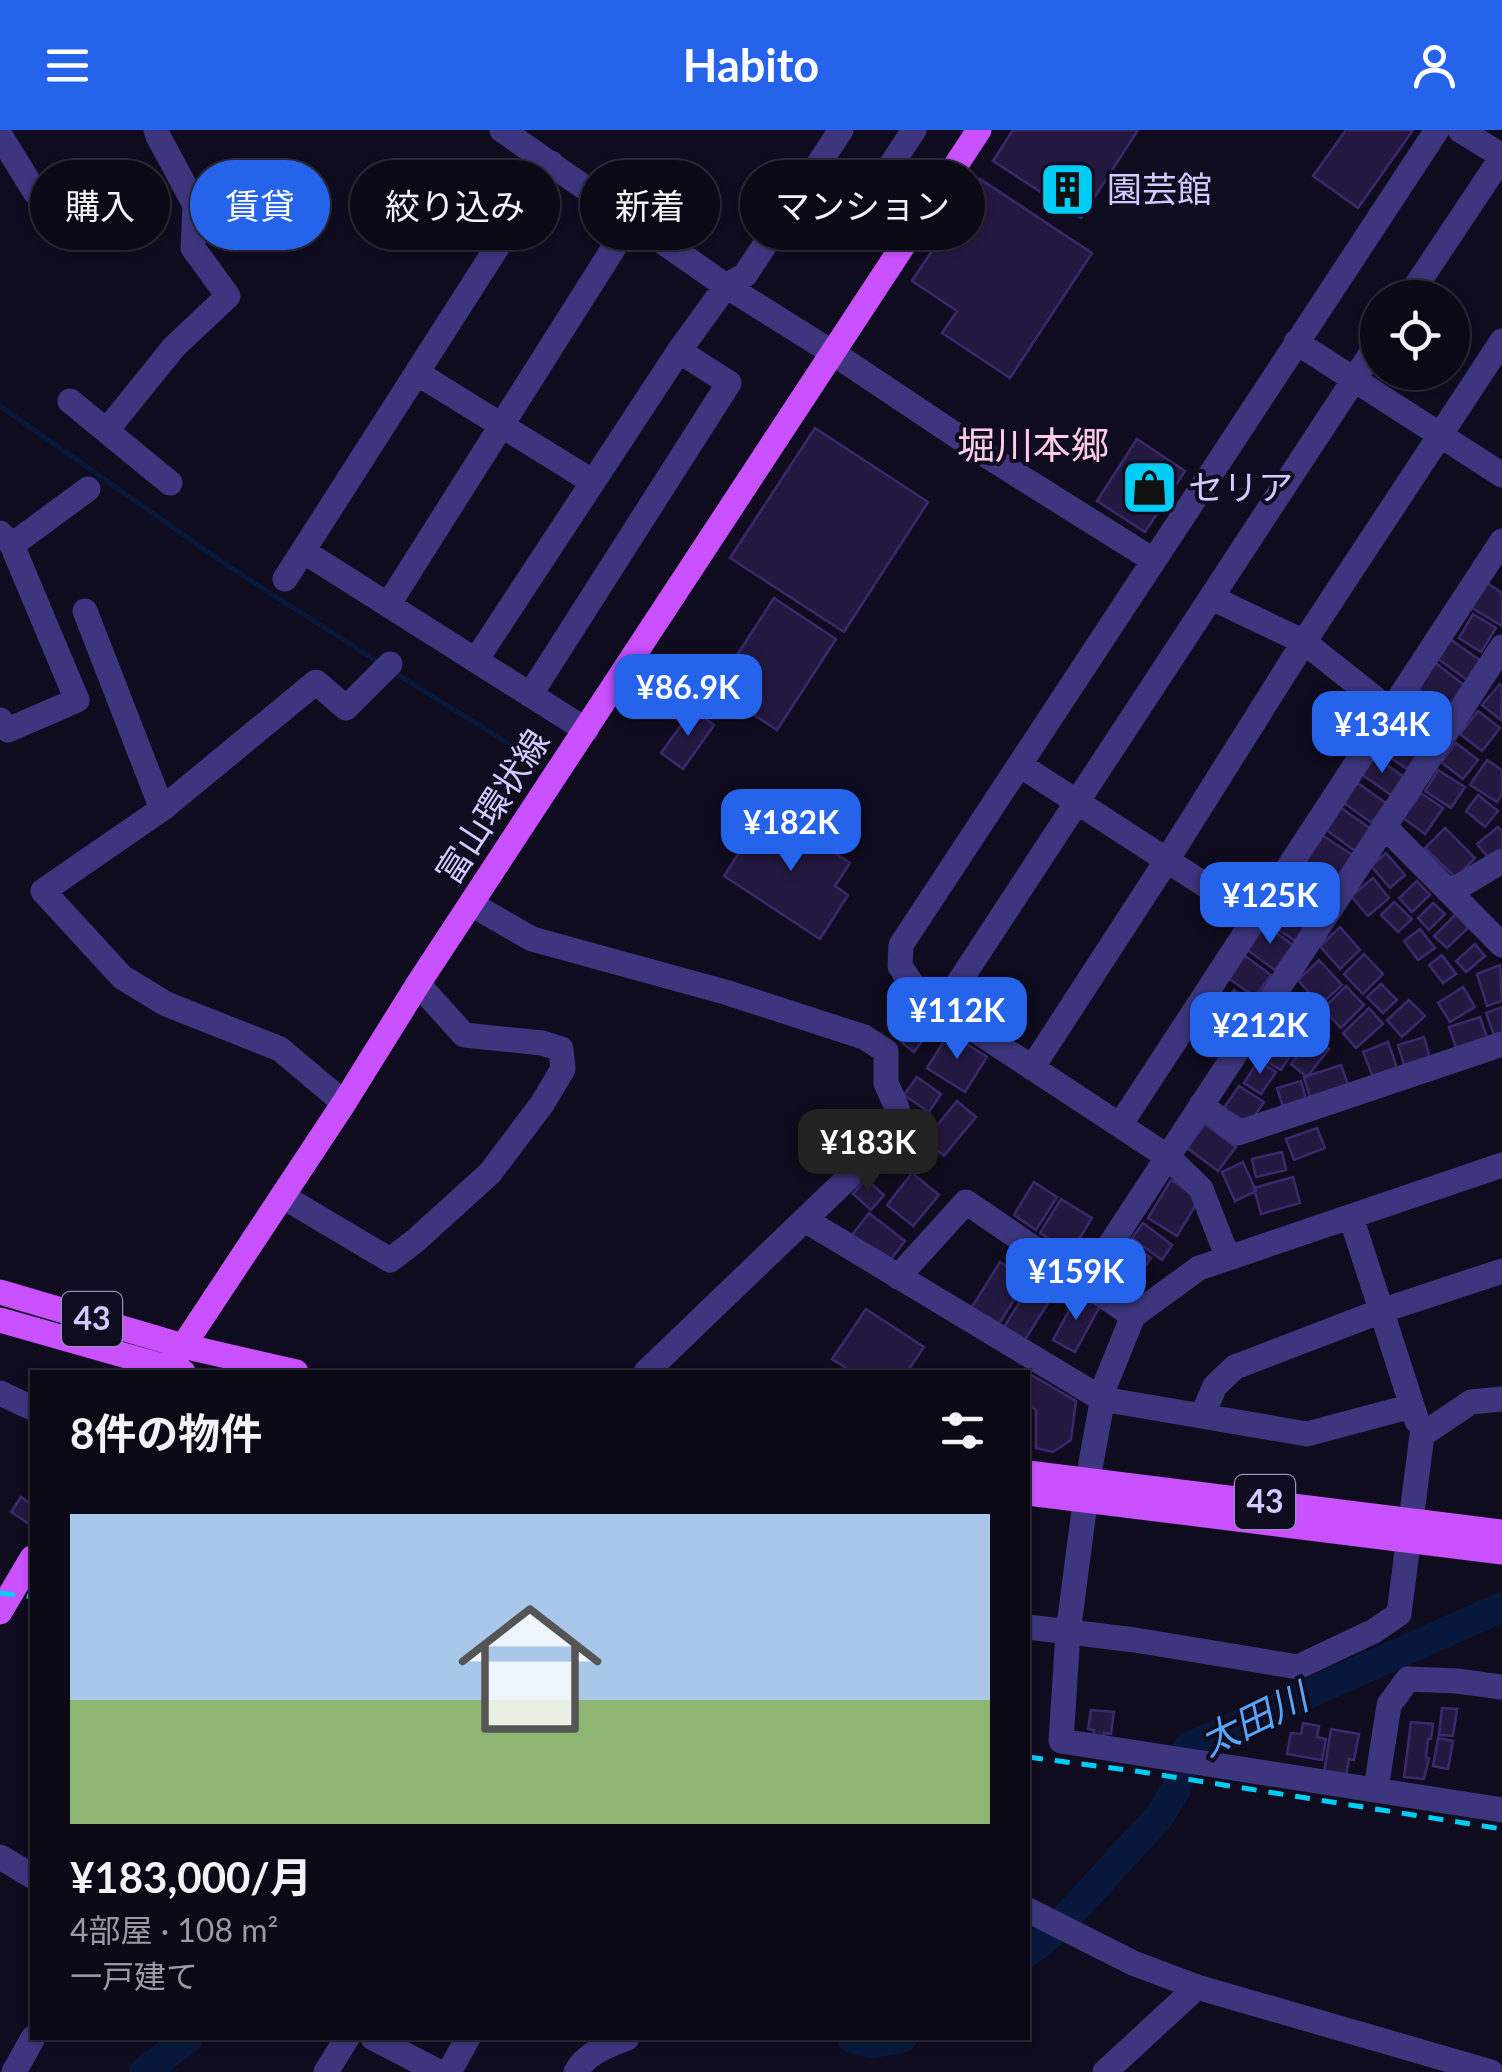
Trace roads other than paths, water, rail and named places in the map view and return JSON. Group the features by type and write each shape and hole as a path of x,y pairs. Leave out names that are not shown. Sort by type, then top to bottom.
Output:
{"main road":[{"name":"富山環状線","path":"959,160 979,130"},
{"name":"富山環状線","path":"173,1370 183,1346 900,250"},
{"name":"43","path":"0,1292 183,1346 287,1370"},
{"name":"43","path":"0,1320 170,1370"},
{"name":"43","path":"1030,1473 1086,1490 1410,1530 1502,1532"},
{"name":"43","path":"1030,1494 1086,1490"},
{"name":"43","path":"1410,1530 1502,1552"},
{"path":"0,1612 30,1561"}],"street":[{"path":"106,430 174,346 228,296 193,248 195,205 156,130"},
{"path":"822,160 841,130"},
{"path":"894,160 914,130"},
{"path":"1228,1258 1202,1189 1168,1156 917,992 900,966 901,944 1437,130"},
{"path":"1420,280 1502,157 1460,130"},
{"path":"509,132 546,160"},
{"path":"0,135 30,184"},
{"path":"286,578 496,250"},
{"path":"388,605 612,250"},
{"path":"675,250 984,454 1154,560"},
{"path":"476,660 679,351 726,286 745,276 762,250"},
{"path":"1032,1068 1502,341"},
{"path":"1296,342 1502,475"},
{"path":"530,695 729,382 679,351"},
{"path":"942,1008 1360,370"},
{"path":"418,373 593,482"},
{"path":"70,400 170,482"},
{"path":"0,720 8,730 78,700 6,539 88,489"},
{"path":"1120,1125 1502,541"},
{"path":"303,551 586,730"},
{"path":"1212,598 1304,642 1391,711"},
{"path":"86,611 162,809"},
{"path":"1085,1283 1502,647"},
{"path":"344,1103 280,1049 166,1004 122,976 43,891 162,809 316,682 346,708 390,664"},
{"path":"1020,765 1256,918"},
{"path":"1384,826 1502,945"},
{"path":"1450,892 1502,861"},
{"path":"471,904 532,939 725,992 864,1037 886,1051 886,1083 896,1108 886,1133 848,1178 648,1370"},
{"path":"282,1196 390,1260 490,1173 542,1104 562,1069 561,1049 464,1035 418,984"},
{"path":"1202,1105 1238,1133 1502,1044"},
{"path":"1502,1165 1199,1268 1133,1316 1105,1386 1086,1490 1068,1633 1061,1741 1502,1810"},
{"path":"898,1277 966,1202 1133,1316"},
{"path":"1030,1627 1298,1667 1374,1631 1399,1614 1422,1435 1350,1216"},
{"path":"805,1220 1102,1399 1306,1434 1412,1406"},
{"path":"1202,1416 1216,1386 1234,1367 1381,1311 1502,1271"},
{"path":"0,1392 30,1407"},
{"path":"1422,1435 1471,1402 1502,1400"},
{"path":"1376,1790 1389,1706 1408,1679 1457,1680 1502,1687"},
{"path":"0,1858 30,1875"},
{"path":"1030,1911 1133,1962 1197,1986 1491,2072"},
{"path":"1114,2069 1197,1986"},
{"path":"14,2072 32,2040"},
{"path":"326,2072 346,2040"},
{"path":"377,2040 439,2072"},
{"path":"450,2072 467,2040"},
{"path":"576,2072 580,2064 598,2051 623,2040"}],"waterway":[{"path":"0,406 228,566 378,662"},
{"path":"392,671 538,762"},
{"name":"太田川","path":"1030,1950 1052,1933 1159,1817 1176,1789 1189,1747 1502,1607"},
{"name":"太田川","path":"144,2072 185,2040"},
{"name":"太田川","path":"860,2040 890,2040"}],"railway":[{"path":"0,1593 30,1597"},
{"path":"1030,1757 1502,1829"}],"place":[{"name":"園芸館","path":"1068,190"},
{"name":"セリア","path":"1149,488"}],"district":[{"name":"堀川本郷","path":"1033,446"}]}
